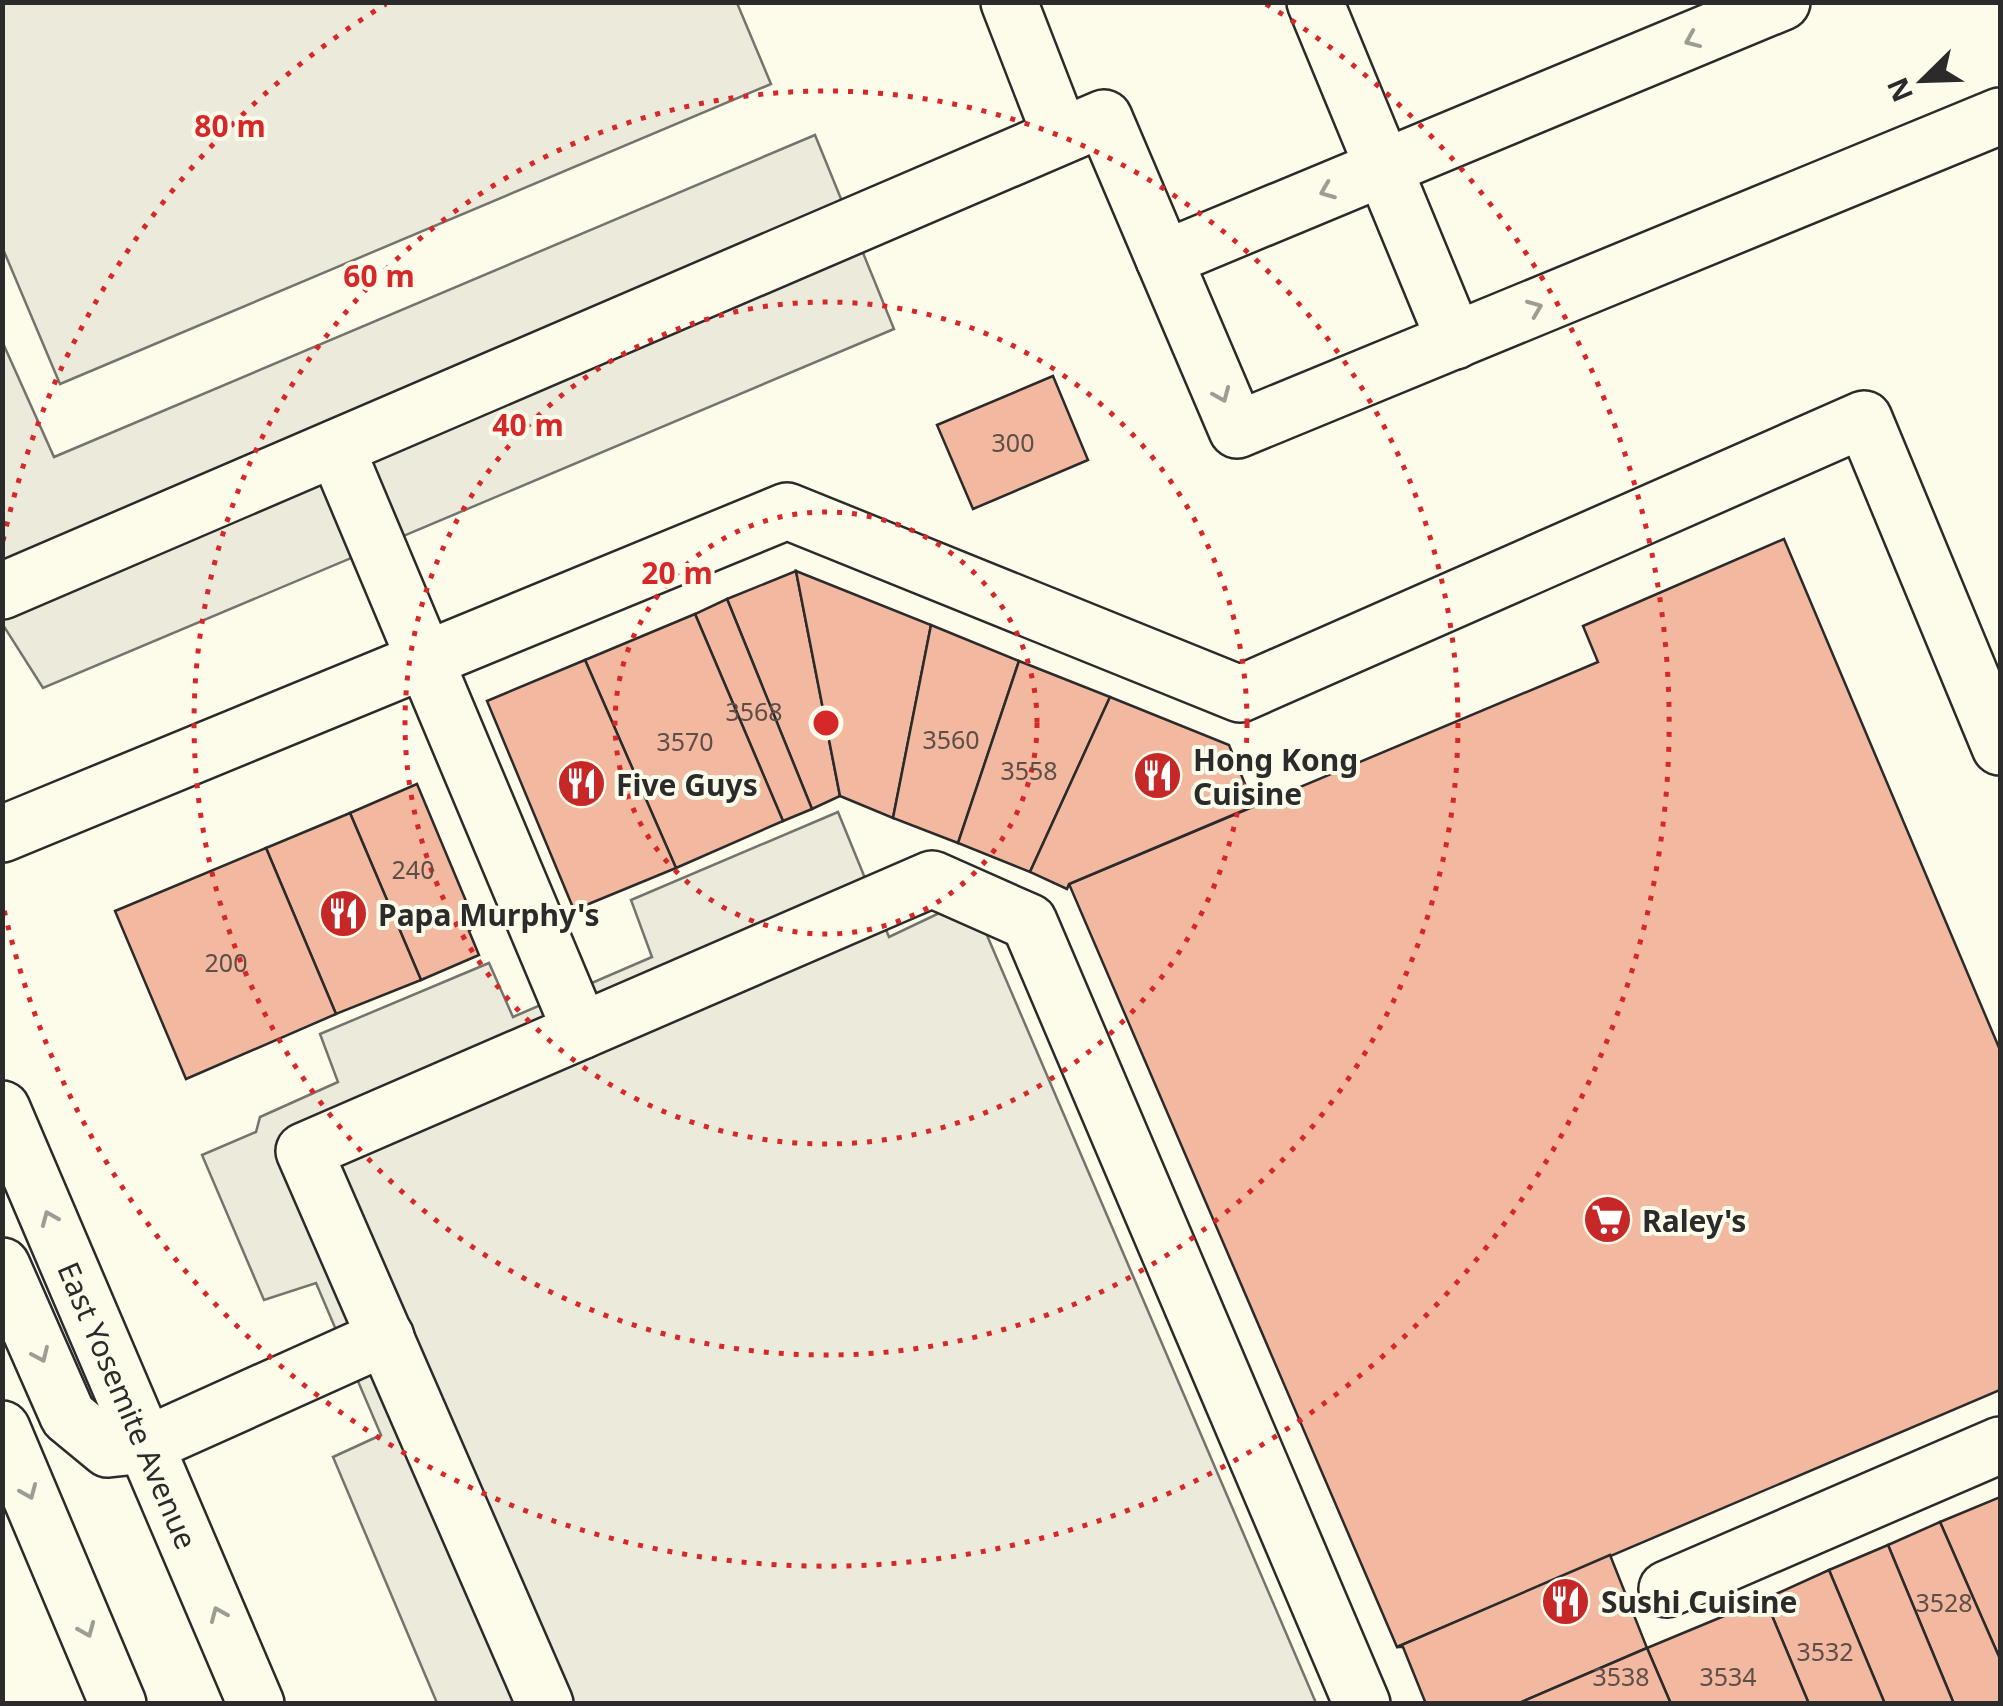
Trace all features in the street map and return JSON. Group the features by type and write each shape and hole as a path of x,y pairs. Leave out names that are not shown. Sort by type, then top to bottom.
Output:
{"main road":[{"path":"1009,2 1061,136"},
{"path":"1315,2 1454,341"},
{"path":"1164,258 1782,2"},
{"path":"2,591 1104,118 1237,430 2000,116"},
{"path":"2,834 787,511 1240,694 1864,419 2000,747"},
{"path":"336,448 582,1031"},
{"path":"545,1704 304,1151 932,879 1029,922 1362,1704"},
{"name":"East Yosemite Avenue","path":"2,1109 256,1704"},
{"path":"2,1266 68,1416 108,1449 146,1445 386,1336"},
{"path":"2,1428 118,1704"},
{"path":"1667,1589 2000,1445"}],"shaded area":[{"path":"2,3 737,3 771,84 60,384 3,249"},
{"path":"815,135 894,329 43,688 3,625 2,341 54,457"},
{"path":"838,812 889,937 971,898 1316,1703 437,1703 333,1457 381,1435 316,1283 264,1300 202,1155 256,1132 260,1117 338,1082 320,1034 489,963 513,1017 652,957 631,900"}],"building":[{"path":"1053,376 1088,460 973,509 937,425"},
{"name":"Raley's","path":"1784,539 2000,1050 2000,1390 1397,1647 1069,884 1598,662 1583,626"},
{"path":"796,571 840,796 812,809 727,599"},
{"path":"796,571 931,625 893,818 840,796"},
{"path":"727,599 812,809 783,821 695,614"},
{"path":"695,614 783,821 676,868 585,660"},
{"path":"931,625 1019,661 958,843 893,818"},
{"name":"Five Guys","path":"585,660 676,868 574,910 487,701"},
{"path":"1019,661 1110,697 1030,872 958,843"},
{"name":"Hong Kong Cuisine","path":"1110,697 1229,745 1254,806 1069,884 1067,889 1030,872"},
{"path":"417,784 476,925 469,931 479,955 421,980 350,813"},
{"name":"Papa Murphy's","path":"350,813 421,980 336,1014 266,848"},
{"path":"266,848 336,1014 186,1079 115,911"},
{"path":"2000,1497 2000,1659 1940,1522"},
{"path":"1940,1522 2000,1659 2000,1704 1954,1704 1888,1545"},
{"path":"1888,1545 1954,1704 1885,1704 1829,1570"},
{"name":"Sushi Cuisine","path":"1610,1555 1647,1648 1517,1704 1426,1704 1403,1647 1397,1647"},
{"path":"1829,1570 1885,1704 1809,1704 1765,1599"},
{"path":"1765,1599 1809,1704 1671,1704 1647,1648"},
{"path":"1647,1648 1671,1704 1517,1704"}],"place":[{"name":"Hong Kong Cuisine","path":"1158,776"},
{"name":"Five Guys","path":"581,784"},
{"name":"Papa Murphy's","path":"343,914"},
{"name":"Raley's","path":"1607,1220"},
{"name":"Sushi Cuisine","path":"1566,1601"}]}
